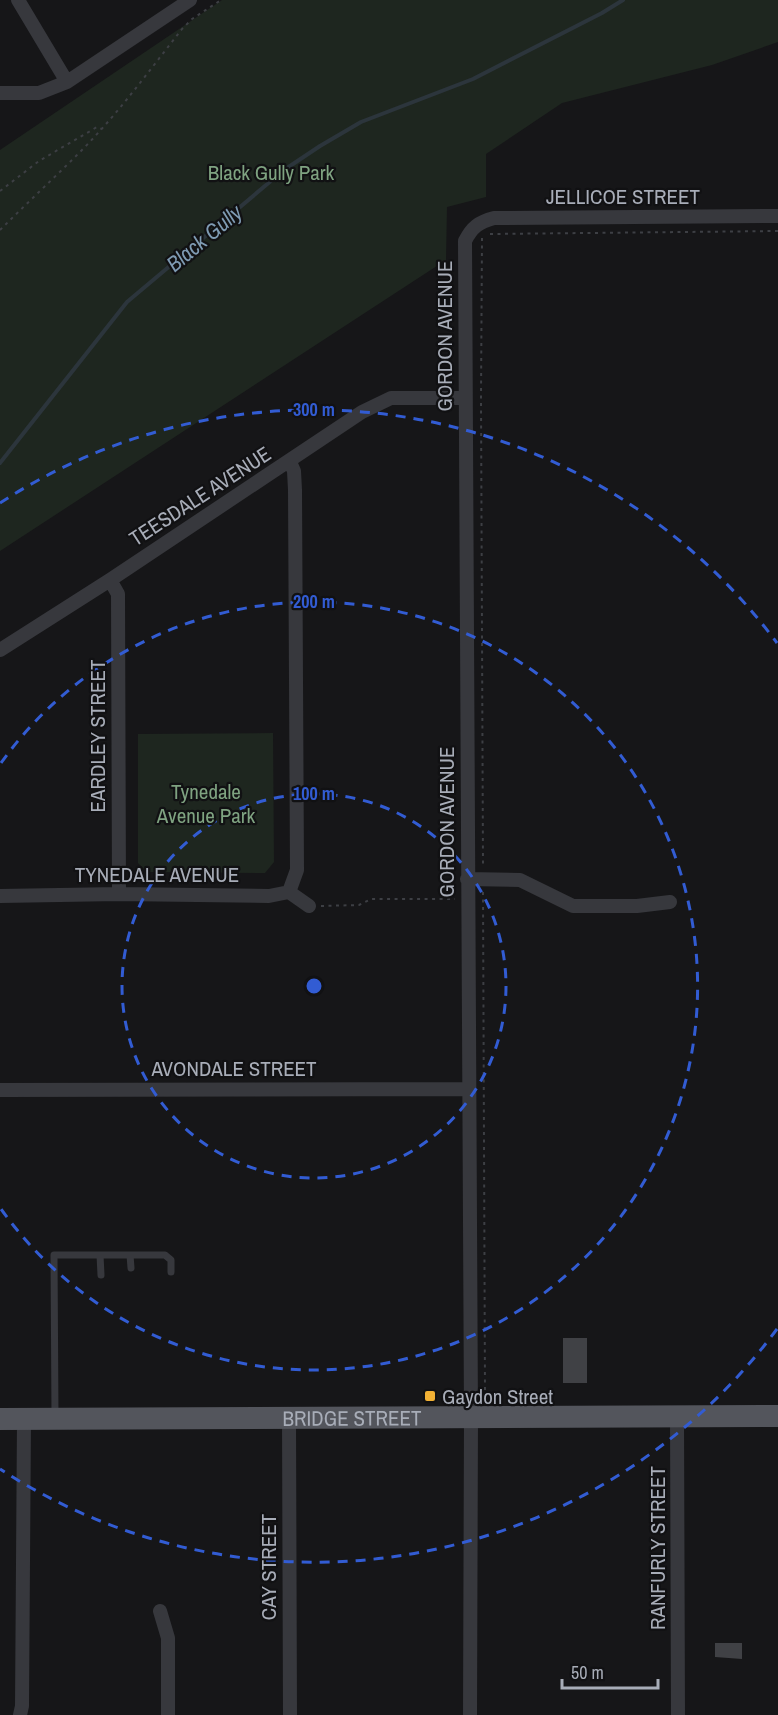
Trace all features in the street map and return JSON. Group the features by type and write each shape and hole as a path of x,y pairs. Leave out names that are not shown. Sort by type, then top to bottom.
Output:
{"main road":[{"name":"BRIDGE STREET","path":"0,1419 778,1416"}],"street":[{"path":"18,0 67,82"},
{"path":"0,93 39,93 67,82 190,0"},
{"name":"JELLICOE STREET","path":"471,229 482,221 494,218 778,216"},
{"name":"GORDON AVENUE","path":"471,229 465,240 471,1417"},
{"name":"TEESDALE AVENUE","path":"0,650 290,462 362,412 391,398 465,398"},
{"path":"290,462 295,480 297,870 290,892 309,906"},
{"name":"EARDLEY STREET","path":"110,580 118,594 119,894"},
{"path":"467,879 520,880 573,906 637,906 670,902"},
{"name":"TYNEDALE AVENUE","path":"0,896 119,894 269,896 290,892"},
{"name":"AVONDALE STREET","path":"0,1090 468,1089"},
{"name":"RANFURLY STREET","path":"677,1416 678,1715"},
{"path":"470,1715 471,1417"},
{"path":"20,1715 22,1706 24,1419"},
{"name":"CAY STREET","path":"289,1419 290,1715"},
{"path":"160,1611 168,1638 168,1715"}],"lane":[{"path":"55,1418 54,1255 165,1255 171,1260 171,1272"},
{"path":"100,1255 101,1275"},
{"path":"130,1256 131,1268"}],"path":[{"path":"0,230 102,129 182,29 192,19 221,0"},
{"path":"0,191 39,160 97,127 102,129"},
{"path":"485,1390 482,234 778,231"},
{"path":"309,906 358,905 371,899 467,899"}],"green space":[{"name":"Black Gully Park","path":"222,0 778,0 778,42 712,65 562,103 486,154 486,197 447,207 446,260 0,551 0,150"},
{"name":"Tynedale Avenue Park","path":"273,733 274,862 265,873 147,872 138,863 138,734"}],"building":[{"path":"563,1338 587,1338 587,1383 563,1383"},
{"path":"715,1643 742,1643 742,1659 715,1657"}],"waterway":[{"name":"Black Gully","path":"0,463 127,302 284,170 361,122 473,79 623,0"}],"place":[{"name":"Gaydon Street","path":"430,1396"}]}
